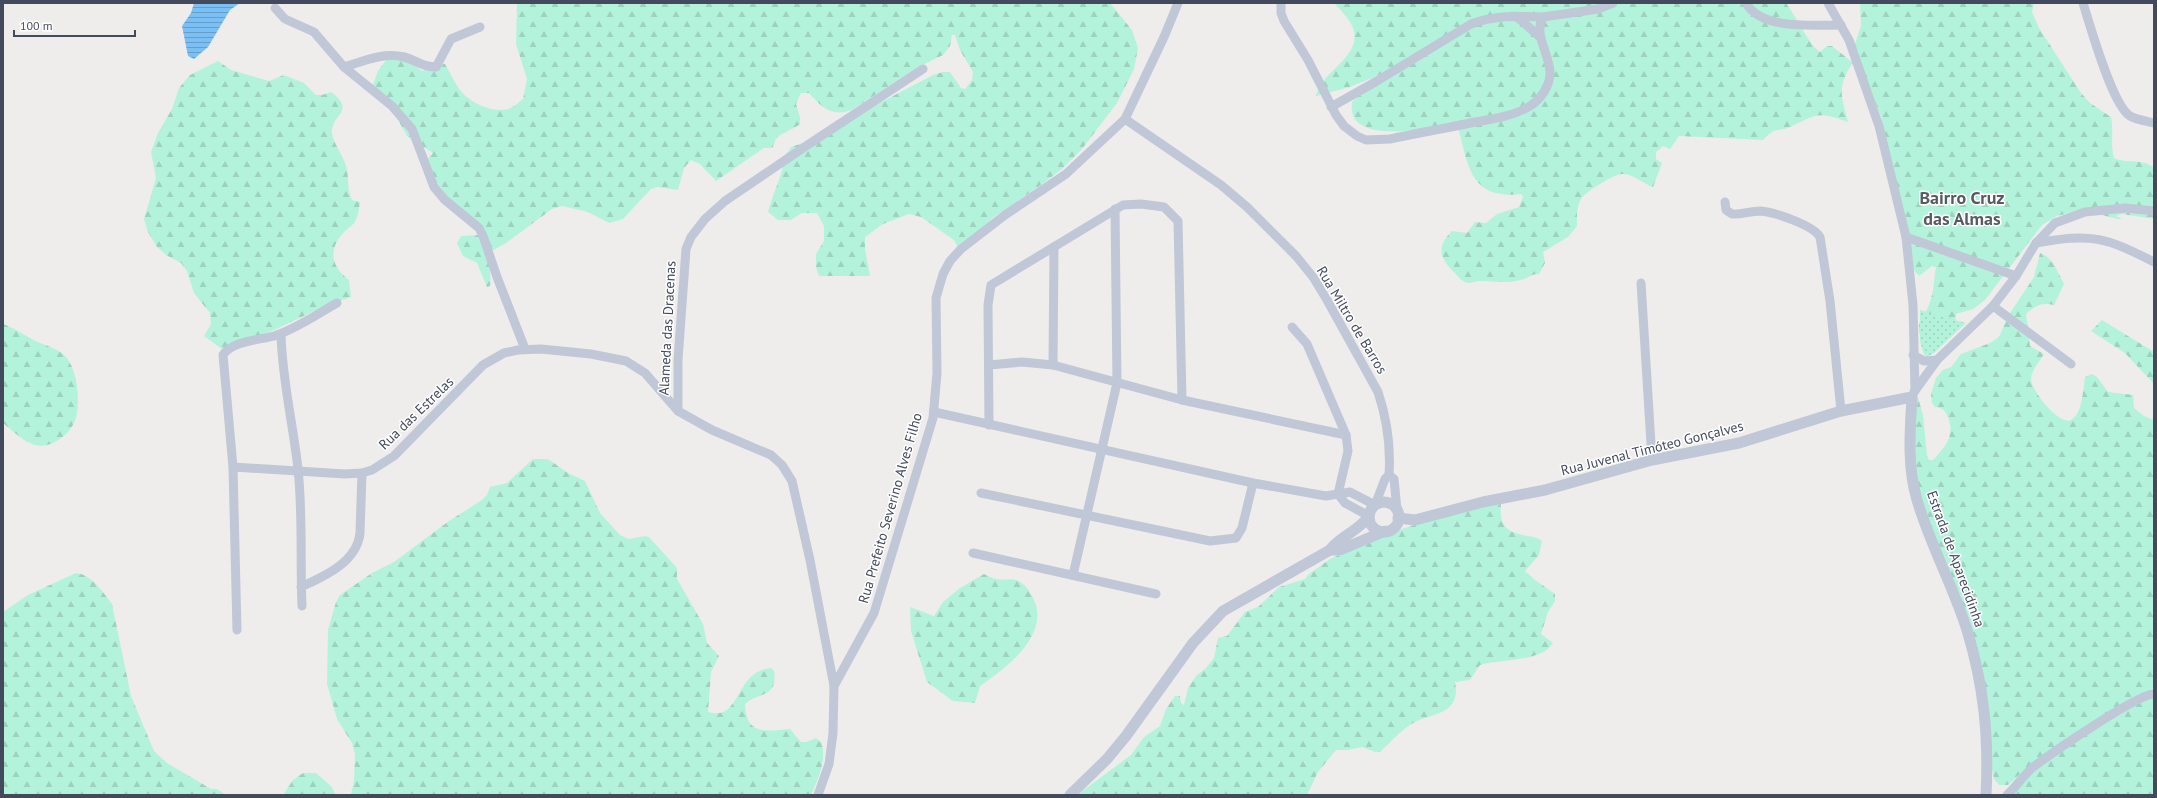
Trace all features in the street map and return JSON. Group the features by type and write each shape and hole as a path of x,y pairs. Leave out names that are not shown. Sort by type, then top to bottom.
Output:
{"street":[{"name":"Rua Prefeito Severino Alves Filho","path":"818,795 829,764 833,733 834,686 874,613 909,502 934,412 937,374 936,298 939,284 950,262 982,232 1080,162 1124,119 1161,44 1178,3"},
{"path":"1281,3 1281,13 1284,22 1308,60 1331,107 1344,126 1357,136 1373,140 1390,139 1464,125 1521,111 1532,105 1542,95 1547,86 1550,74 1549,61 1541,38 1540,26 1543,17"},
{"path":"1331,107 1471,24 1486,18 1516,16 1543,17 1598,9 1613,3"},
{"path":"1746,3 1756,16 1771,21 1841,25"},
{"path":"1828,3 1849,40 1879,126 1906,237 1913,305 1913,394"},
{"path":"2083,3 2098,49 2121,107 2130,116 2154,123"},
{"path":"275,8 285,19 314,32 344,67 392,106 412,129 434,186 445,200 479,228 484,236 497,277 525,349 590,354 626,361 645,373 678,411"},
{"path":"1516,16 1541,38"},
{"path":"344,67 385,55 405,57 425,67 436,67 451,39 480,27"},
{"name":"Alameda das Dracenas","path":"834,686 792,481 782,465 771,455 712,430 678,411 682,287 686,249 691,237 705,219 726,201 923,69"},
{"name":"Rua Miltro de Barros","path":"1124,119 1221,184 1247,207 1296,256 1313,277 1378,392 1388,427 1389,475 1394,480 1397,514"},
{"path":"1725,202 1726,210 1732,214 1762,211 1770,213 1805,226 1814,231 1820,237 1830,301 1840,411"},
{"path":"989,424 988,306 991,285 1123,205 1141,204 1164,207 1178,221 1182,400"},
{"path":"1913,394 1937,360 1993,306 2016,276 2036,244 2055,223 2085,212 2125,208 2154,211"},
{"path":"1073,575 1117,383 1115,209"},
{"path":"1906,237 2016,276"},
{"path":"2036,244 2067,238 2099,238 2114,242 2154,262"},
{"path":"1052,365 1054,247"},
{"path":"1641,283 1652,460"},
{"path":"237,630 233,467 223,355 228,349 239,345 281,334 337,303"},
{"path":"1993,306 2071,364"},
{"path":"1292,327 1307,344 1346,435 1348,451 1338,494"},
{"path":"281,334 284,383 294,430 298,470 302,535 302,606"},
{"name":"Rua das Estrelas","path":"233,467 362,473 377,468 394,456 482,365 492,358 504,353 525,349"},
{"path":"1913,355 1924,360 1937,360"},
{"path":"989,365 1022,362 1052,365 1182,400 1346,435"},
{"name":"Rua Juvenal Timóteo Gonçalves","path":"1397,514 1415,520 1483,502 1517,496 1652,460 1745,441 1840,411 1913,394"},
{"name":"Estrada de Aparecidinha","path":"1913,394 1909,443 1917,499 1966,629 1982,692 1986,723 1986,795"},
{"path":"934,412 1252,483 1326,496 1350,492 1375,505 1387,503 1397,514 1392,528 1340,550 1330,550"},
{"path":"301,587 343,563 354,553 359,538 362,473"},
{"name":"Rua Miltro de Barros","path":"1375,505 1385,479 1389,475"},
{"path":"981,494 1210,541 1236,538 1242,528 1252,483"},
{"path":"1338,494 1345,503 1369,516 1373,527 1385,531"},
{"path":"1070,795 1107,759 1126,736 1193,643 1223,611 1330,550 1334,544 1364,522 1375,505"},
{"path":"973,553 1156,594"},
{"path":"2007,795 2031,769 2046,758 2123,708 2142,697 2154,694"}],"green space":[{"path":"517,3 1110,3 1132,30 1138,48 1134,69 1117,103 1082,149 1062,169 994,217 959,249 954,240 921,217 909,214 883,224 865,237 865,249 870,276 819,276 816,267 816,254 824,241 824,226 817,213 802,213 791,220 778,220 768,212 781,174 784,161 783,159 791,147 803,143 933,75 943,72 950,72 961,88 965,89 972,80 973,72 960,50 955,35 952,35 950,46 943,55 918,67 852,110 845,112 833,112 823,107 809,93 801,93 796,104 800,117 800,124 779,136 774,143 773,148 764,148 716,181 700,164 691,160 684,168 678,190 657,187 651,189 623,219 609,223 588,212 562,206 552,209 506,243 490,252 490,286 487,287 477,263 463,256 457,243 461,236 479,235 423,164 433,153 407,136 394,113 372,87 378,71 391,53 400,54 422,71 436,65 445,64 460,90 475,103 495,110 508,109 516,105 523,99 527,79 516,44"},
{"path":"1334,3 1786,3 1816,49 1820,52 1827,46 1832,46 1852,62 1852,52 1861,26 1860,3 2034,3 2032,12 2039,28 2081,93 2090,103 2111,117 2112,148 2114,158 2124,161 2145,163 2154,168 2154,219 2122,214 2116,216 2122,219 2118,219 2090,212 2078,211 2057,216 2042,225 1985,300 1973,309 1956,314 1955,326 1927,344 1919,332 1919,327 1931,298 1936,267 1932,266 1919,276 1913,269 1881,116 1865,77 1852,63 1842,86 1842,98 1848,122 1823,115 1812,117 1785,129 1774,131 1763,140 1679,136 1670,149 1663,146 1656,152 1656,159 1662,163 1653,187 1630,175 1622,174 1607,180 1584,196 1578,206 1577,226 1568,237 1543,252 1545,263 1539,274 1534,274 1523,279 1510,282 1464,282 1443,258 1442,248 1447,237 1452,231 1467,233 1475,222 1486,223 1497,214 1519,207 1523,197 1521,194 1504,194 1491,191 1481,185 1474,177 1469,166 1458,127 1449,126 1406,131 1389,131 1361,125 1353,116 1352,102 1379,75 1350,87 1316,96 1326,78 1347,55 1355,38 1352,25"},
{"path":"218,61 231,70 269,81 284,75 304,83 316,95 331,92 339,99 342,104 342,109 332,127 333,138 346,165 350,196 352,200 360,202 355,221 340,237 334,250 335,263 338,269 349,280 351,297 325,306 272,331 222,349 204,336 211,324 210,313 194,293 187,271 181,263 166,255 157,247 148,232 144,219 156,178 151,152 158,133 172,109 179,88 190,75"},
{"path":"2040,253 2045,255 2052,262 2064,284 2054,305 2038,305 2026,314 2030,346 2044,354 2031,376 2032,384 2040,398 2053,413 2060,418 2071,420 2075,417 2080,406 2085,377 2092,374 2097,377 2108,392 2133,395 2134,408 2144,416 2154,420 2154,795 2008,795 2039,757 2008,785 1999,785 1994,779 1966,630 1922,517 1909,403 1917,394 1923,415 1927,456 1929,460 1933,460 1946,445 1950,434 1950,422 1945,411 1941,408 1935,407 1932,403 1931,394 1936,378 1943,370 1951,367 1961,354 1990,343 1999,337 2008,316 2034,277"},
{"path":"1920,310 1966,323 1934,353 1927,357 1924,355 1920,341"},
{"path":"2102,320 2154,352 2154,384 2125,353 2091,331"},
{"path":"3,324 58,351 65,356 73,369 78,397 75,421 72,427 62,437 50,444 43,446 30,443 3,423"},
{"path":"533,459 548,459 568,473 585,481 600,513 620,535 629,539 645,536 649,537 677,568 677,579 703,624 707,643 719,656 711,672 708,712 719,713 727,710 750,678 759,671 771,668 774,671 773,686 766,693 750,700 745,704 746,714 749,722 759,729 790,729 801,742 806,742 816,738 822,743 822,763 819,776 811,795 348,795 351,794 354,781 355,755 352,743 337,719 327,684 328,630 336,602 340,595 372,573 394,562 449,521 482,500 487,495 490,487 507,483"},
{"path":"1501,504 1501,517 1505,526 1509,530 1537,538 1542,541 1539,555 1525,571 1555,594 1555,601 1548,612 1541,634 1553,643 1548,649 1531,657 1480,665 1470,680 1455,682 1456,693 1454,702 1449,708 1410,725 1398,734 1380,752 1375,752 1362,747 1348,750 1336,750 1318,772 1307,795 1077,795 1131,755 1144,737 1160,726 1166,709 1175,696 1180,696 1181,703 1184,705 1188,688 1196,676 1206,668 1214,658 1218,638 1227,636 1245,612 1258,607 1279,587 1305,579 1309,574 1330,559 1373,539 1446,514"},
{"path":"76,573 82,574 92,580 112,604 131,696 154,751 167,763 211,789 217,789 226,795 3,795 3,612 28,595"},
{"path":"984,574 996,579 1014,580 1024,585 1032,596 1037,610 1037,623 1032,636 1024,648 1002,670 980,686 975,703 953,701 927,682 911,631 910,607 934,616 943,602 960,588"},
{"path":"303,773 316,773 331,786 336,795 283,795 293,780"}],"water":[{"path":"194,3 240,3 230,10 208,47 194,59 188,56 182,26 191,13"}],"district":[{"name":"Bairro Cruz das Almas","path":"1962,208"}]}
